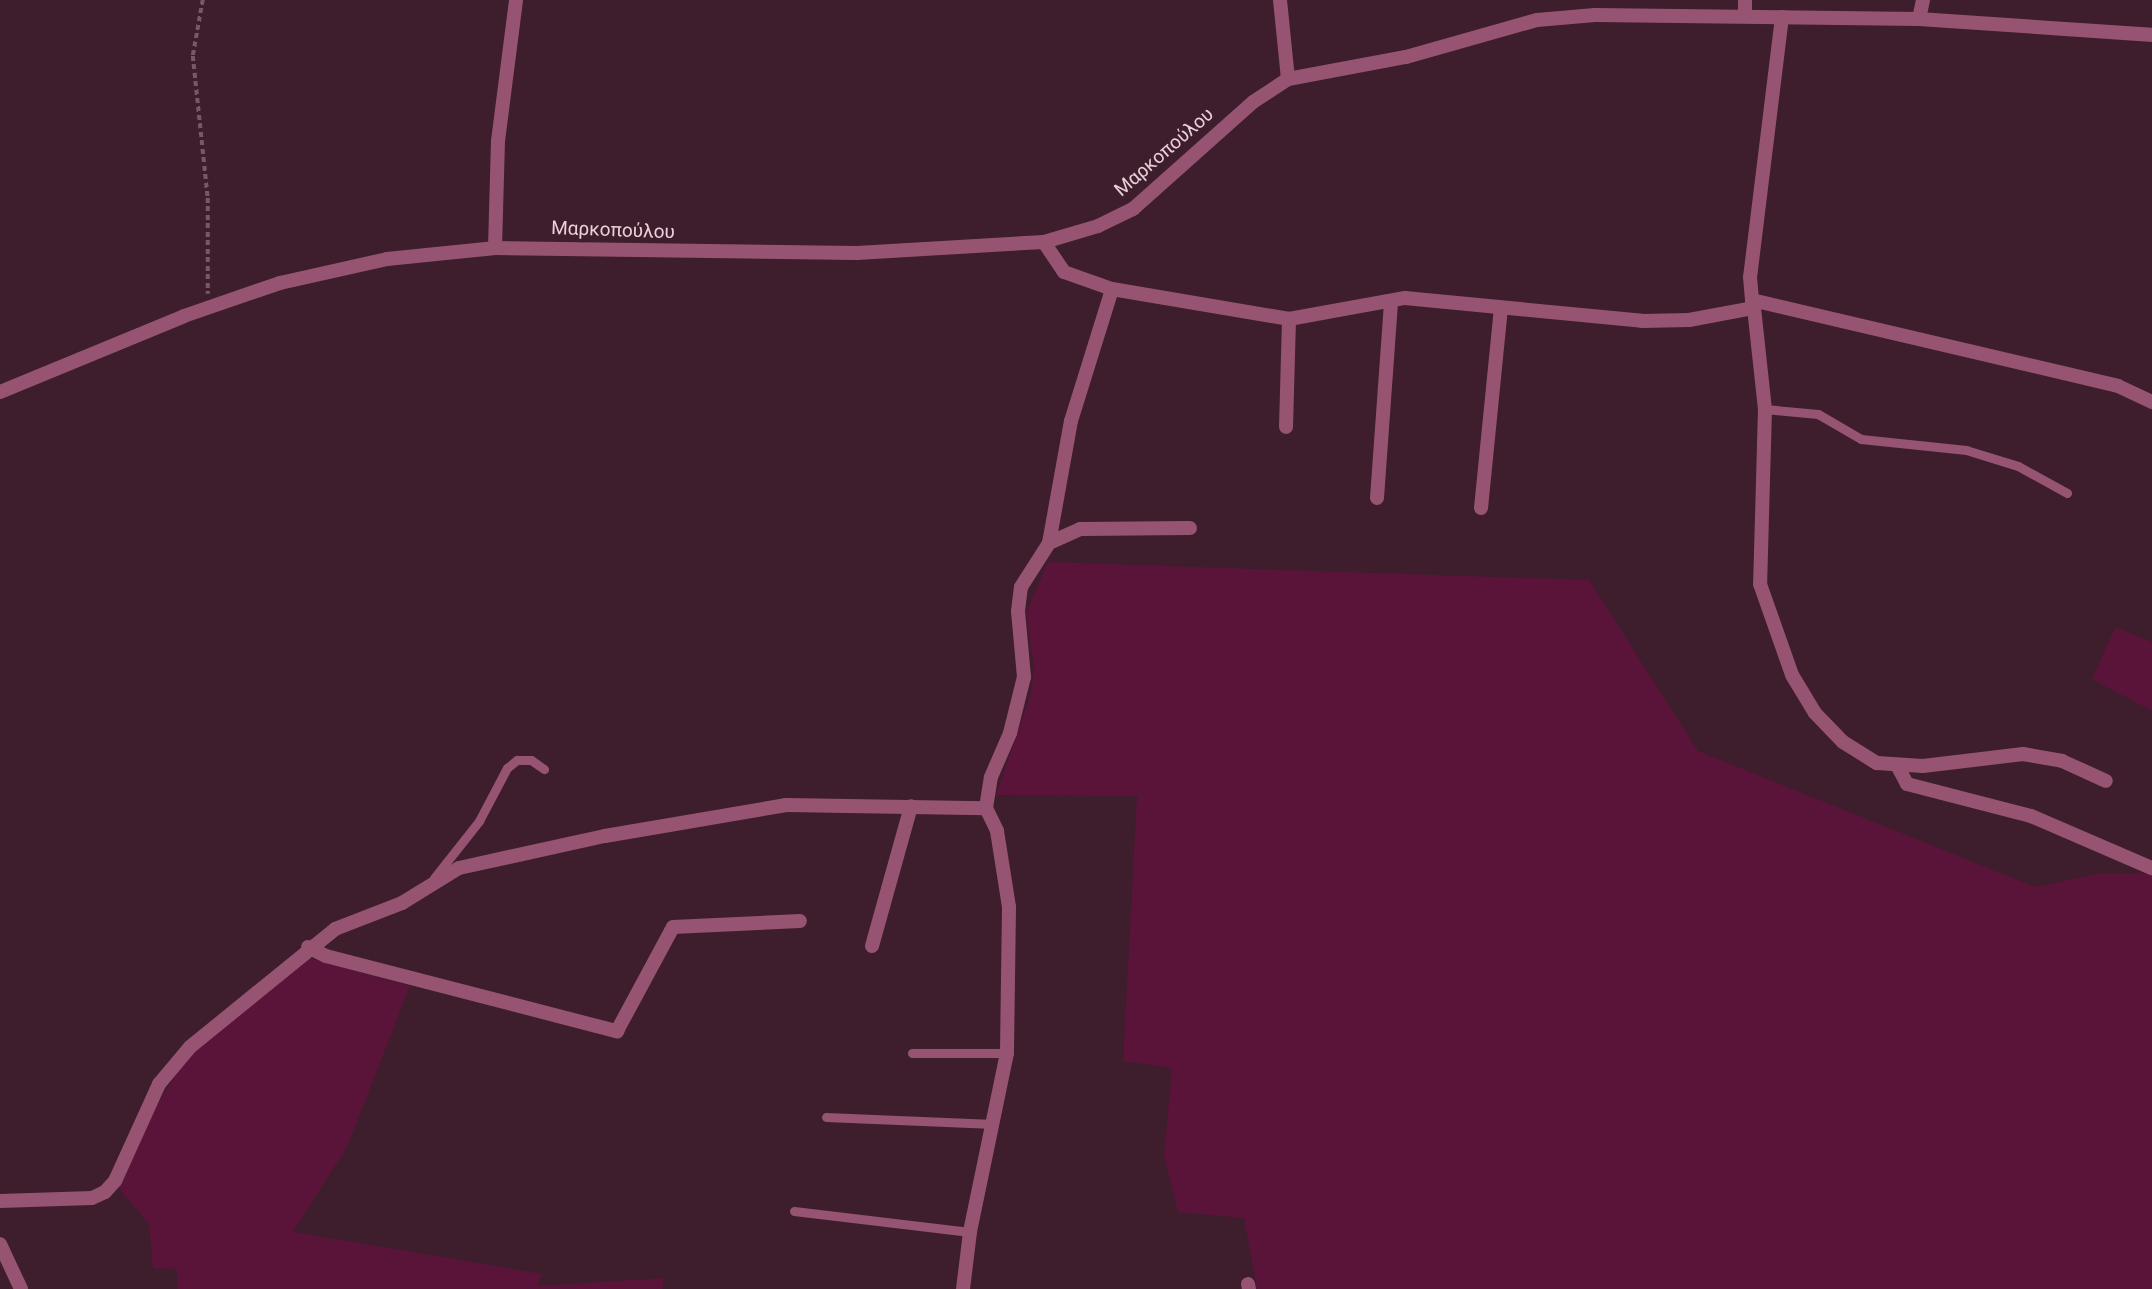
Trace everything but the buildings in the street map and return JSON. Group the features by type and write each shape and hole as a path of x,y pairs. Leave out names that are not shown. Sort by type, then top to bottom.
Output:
{"street":[{"path":"495,248 498,141 516,0"},
{"path":"1280,0 1288,79"},
{"path":"1745,0 1745,16"},
{"path":"1919,19 1923,0"},
{"name":"Μαρκοπούλου","path":"0,392 209,307 333,268 495,248 857,253 1044,242 1098,226 1133,209 1252,102 1288,79 1406,57 1537,20 1595,15 1919,19 2152,35"},
{"path":"1782,18 1750,277 1765,409 1760,571 1769,620 1791,675 1815,713 1843,742 1878,763 1898,767 2023,754 2062,761 2106,781"},
{"path":"1044,242 1064,272 1112,289 1289,319 1391,300 1642,321 1689,320 1753,304 2118,386 2152,402"},
{"path":"963,1289 970,1232 994,1124 1006,1053 1009,907 997,831 986,808 991,778 1010,733 1024,677 1018,611 1021,587 1049,543 1071,421 1112,289"},
{"path":"1377,498 1391,300"},
{"path":"1481,508 1501,308"},
{"path":"1286,426 1289,319"},
{"path":"1049,543 1080,529 1190,528"},
{"path":"1898,767 1907,784 2031,816 2152,868"},
{"path":"0,1201 92,1198 105,1192 115,1181 159,1084 174,1065 308,947 335,929 402,903 458,868 605,836 786,805 986,808"},
{"path":"872,946 911,806"},
{"path":"308,947 326,957 617,1031 673,927 800,921"},
{"path":"0,1244 21,1289"}],"lane":[{"path":"1765,409 1818,414 1861,439 1966,450 2018,466 2067,493"},
{"path":"428,885 479,821 506,768 517,760 531,760 544,769"},
{"path":"912,1052 1006,1053"},
{"path":"826,1116 994,1124"},
{"path":"794,1211 970,1232"}],"path":[{"path":"203,0 193,56 194,91 208,198 209,307"}],"shaded area":[{"path":"1048,562 1589,580 1698,751 2035,887 2102,873 2152,874 2152,1289 1257,1289 1244,1218 1178,1212 1164,1155 1172,1068 1123,1061 1137,796 996,795 1031,693 1034,668 1026,613"},
{"path":"2115,627 2152,642 2152,711 2092,679"},
{"path":"304,957 410,986 347,1147 293,1232 542,1274 537,1286 664,1278 662,1289 177,1289 177,1269 153,1268 149,1224 119,1189 142,1129 185,1060"}]}
